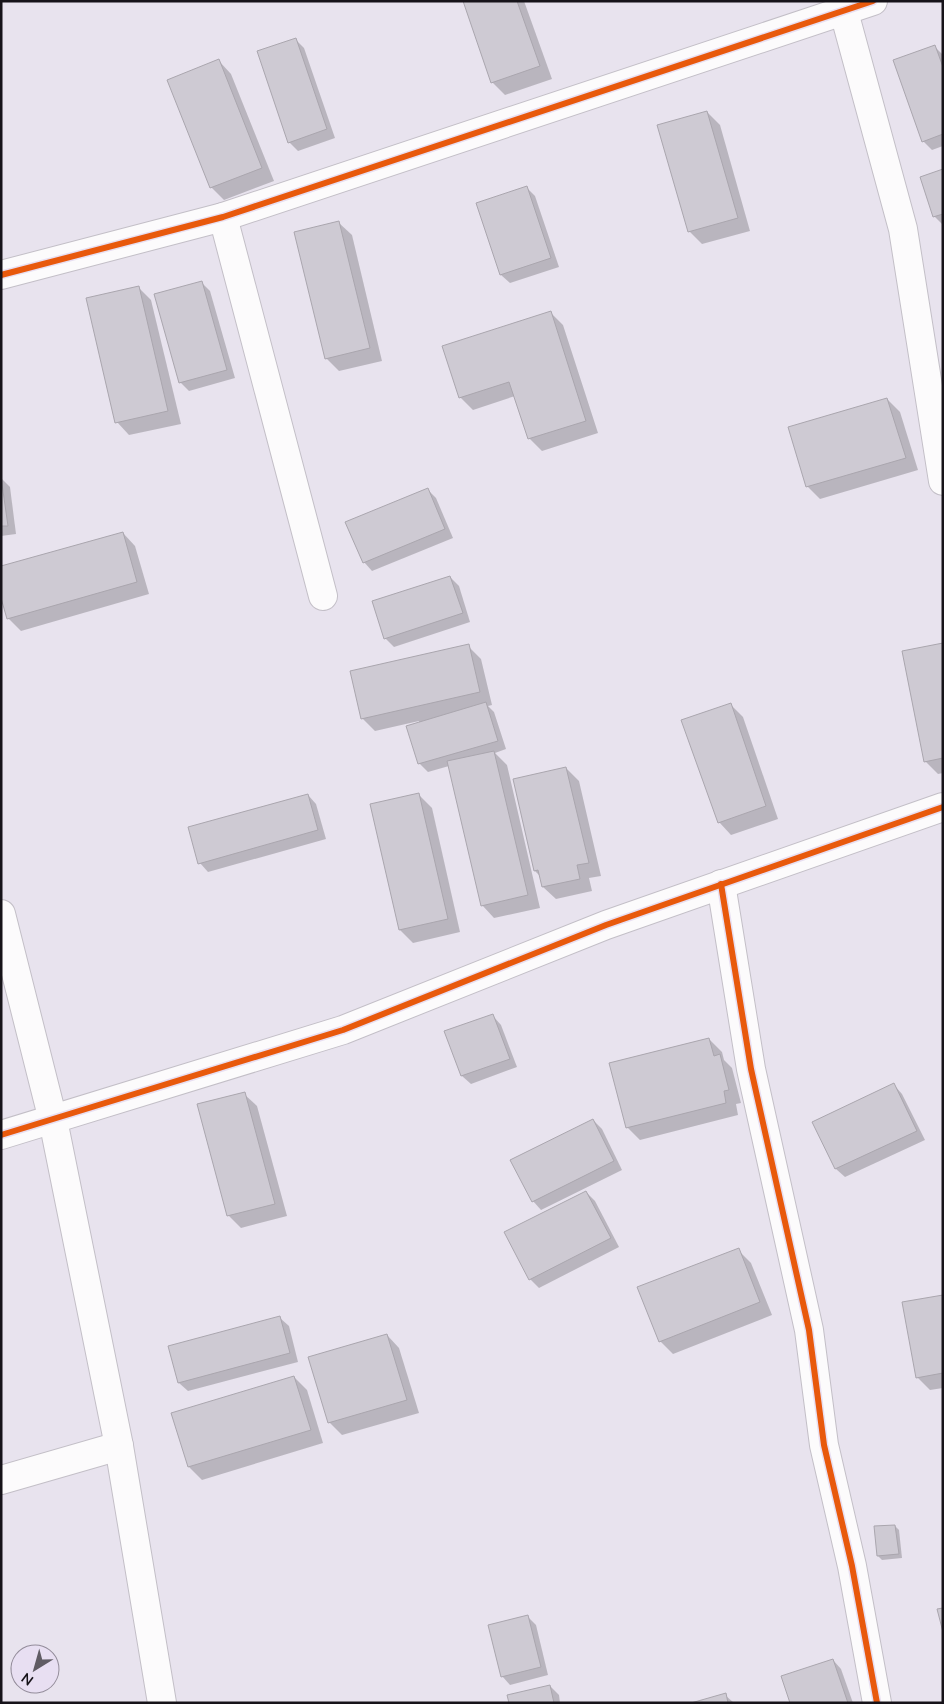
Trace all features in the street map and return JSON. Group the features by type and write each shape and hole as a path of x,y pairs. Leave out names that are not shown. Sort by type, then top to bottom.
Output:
{"street":[{"path":"1,274 223,218 810,11 844,12 873,1"},
{"path":"844,12 903,229 943,481"},
{"path":"223,218 323,596"},
{"path":"1,1134 54,1120 343,1030 606,925 943,808"},
{"path":"721,884 751,1069 809,1330 824,1445 852,1566 877,1703"},
{"path":"1,914 54,1120 119,1446 162,1703"},
{"path":"1,1480 119,1446"}],"building":[{"path":"463,1 517,1 540,66 491,83"},
{"path":"296,38 327,129 288,143 257,51"},
{"path":"935,45 943,67 943,134 922,142 893,60"},
{"path":"219,59 262,168 210,188 167,80"},
{"path":"707,111 738,218 688,232 657,125"},
{"path":"943,169 943,214 933,217 920,177"},
{"path":"527,186 551,258 500,275 476,203"},
{"path":"339,221 370,348 325,359 294,232"},
{"path":"202,281 227,370 179,383 154,294"},
{"path":"139,286 168,411 115,423 86,298"},
{"path":"551,311 586,421 528,439 509,382 459,398 442,346"},
{"path":"887,398 906,458 806,487 788,427"},
{"path":"1,477 8,526 1,526"},
{"path":"428,488 445,529 363,563 345,522"},
{"path":"123,532 137,582 7,619 1,598 1,566"},
{"path":"450,576 463,613 384,639 372,601"},
{"path":"943,643 943,758 924,762 902,651"},
{"path":"469,644 480,692 361,719 350,671"},
{"path":"486,702 498,741 418,764 406,726"},
{"path":"731,703 766,806 718,823 681,720"},
{"path":"494,751 528,895 481,906 447,761"},
{"path":"566,767 589,863 577,865 580,879 542,887 538,870 534,871 513,779"},
{"path":"419,793 448,919 399,930 370,804"},
{"path":"308,794 318,830 198,864 188,827"},
{"path":"493,1014 510,1059 461,1076 444,1031"},
{"path":"709,1038 714,1056 720,1054 729,1090 724,1091 726,1103 626,1128 609,1063"},
{"path":"894,1083 917,1131 835,1169 812,1122"},
{"path":"245,1092 275,1204 227,1216 197,1104"},
{"path":"593,1119 614,1161 532,1202 510,1160"},
{"path":"586,1191 611,1238 529,1280 504,1232"},
{"path":"739,1248 760,1302 659,1342 637,1287"},
{"path":"943,1295 943,1373 916,1378 902,1302"},
{"path":"280,1316 290,1353 178,1383 168,1346"},
{"path":"387,1334 407,1400 328,1423 308,1357"},
{"path":"294,1376 311,1430 188,1467 171,1413"},
{"path":"895,1525 899,1554 877,1556 874,1526"},
{"path":"943,1608 943,1632 937,1609"},
{"path":"528,1615 541,1667 501,1677 488,1625"},
{"path":"833,1659 848,1703 790,1703 781,1676"},
{"path":"550,1685 554,1703 509,1703 507,1695"},
{"path":"726,1693 728,1703 691,1703"}],"cycle path":[{"path":"1,275 223,217 873,1"},
{"path":"1,1135 343,1030 606,925 943,807"},
{"path":"721,884 751,1069 809,1330 824,1445 852,1566 877,1703"}]}
